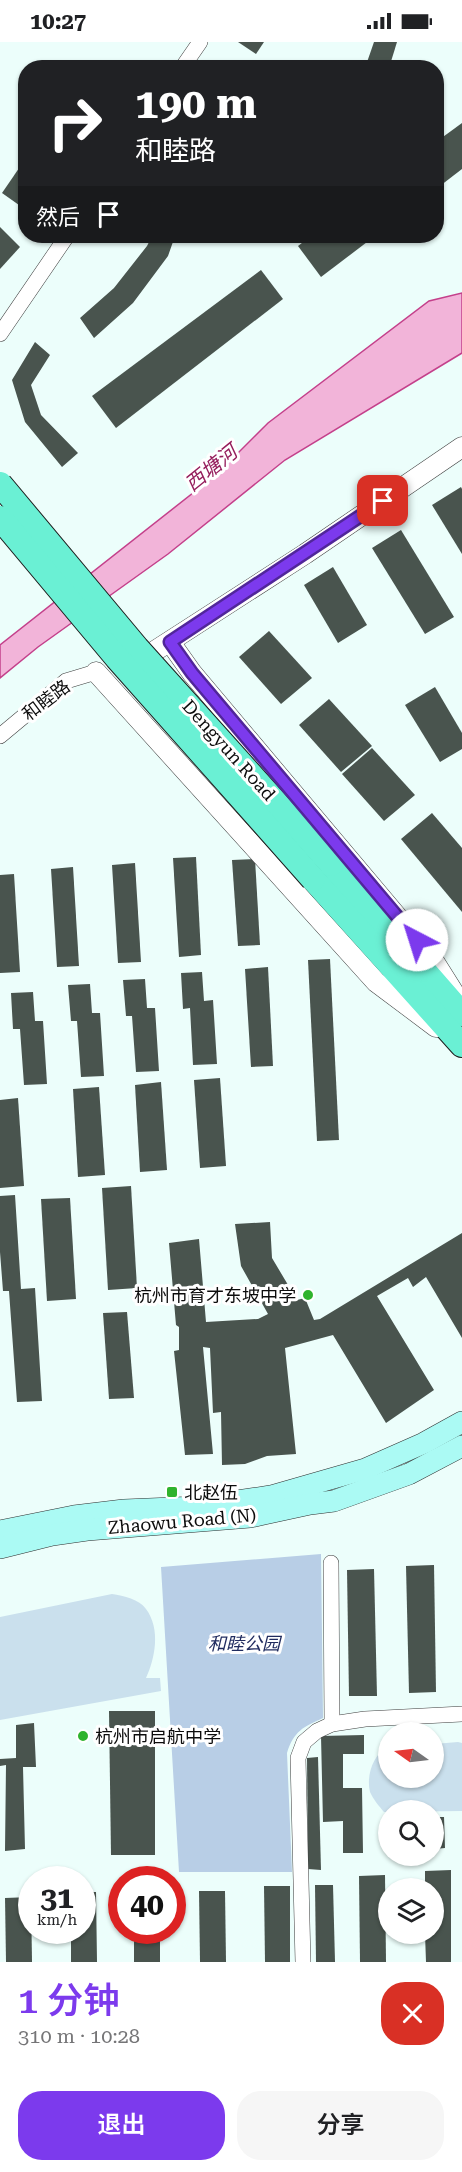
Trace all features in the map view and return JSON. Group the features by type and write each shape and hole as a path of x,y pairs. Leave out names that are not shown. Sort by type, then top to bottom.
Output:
{"main road":[{"name":"Dengyun Road","path":"0,484 322,872 462,1045"},
{"name":"Dengyun Road","path":"0,518 117,657 322,872 462,1014"},
{"name":"Zhaowu Road (N)","path":"0,1531 84,1515 124,1510 197,1508 271,1496 365,1469 424,1443 462,1422"},
{"name":"Zhaowu Road (N)","path":"0,1548 75,1532 250,1517 334,1501 410,1474 462,1446"}],"street":[{"path":"188,60 200,42"},
{"path":"0,334 62,243"},
{"path":"96,672 122,672 305,554 462,447"},
{"path":"170,642 192,673 432,958 462,1005"},
{"path":"96,672 376,982 462,1045"},
{"name":"和睦路","path":"0,736 66,681 96,672"},
{"path":"331,1563 332,1724"},
{"path":"303,1962 298,1758 304,1742 317,1731 332,1724 365,1719 462,1714"}],"green space":[{"name":"和睦公园","path":"321,1554 323,1718 300,1731 287,1753 292,1872 186,1872 186,1866 179,1866 161,1567"}],"shaded area":[{"path":"462,293 462,353 285,460 168,554 38,647 0,678 0,645 217,474 268,423 429,301"},
{"path":"112,1594 135,1600 146,1609 151,1617 155,1644 146,1678 160,1678 161,1691 0,1720 0,1617"},
{"path":"444,1743 462,1743 462,1811 444,1811 444,1800 378,1800 378,1804 371,1795 369,1779 378,1755 378,1788 444,1788"}],"building":[{"path":"238,42 264,42 256,54"},
{"path":"374,42 397,42 391,60 368,60"},
{"path":"462,123 462,169 444,183 444,136"},
{"path":"18,170 18,204 2,193"},
{"path":"0,227 20,247 0,269"},
{"path":"148,243 173,243 168,256 133,303 94,338 80,318 114,288"},
{"path":"302,243 366,243 321,277 298,246"},
{"path":"261,270 283,299 116,428 92,396"},
{"path":"35,342 50,355 31,385 41,415 78,453 62,467 25,422 12,380"},
{"path":"461,487 462,489 462,554 432,505"},
{"path":"401,530 454,617 425,634 372,548"},
{"path":"333,567 367,625 338,643 304,585"},
{"path":"269,631 312,678 281,704 239,657"},
{"path":"435,687 462,733 462,749 440,762 405,705"},
{"path":"329,699 372,746 341,772 299,725"},
{"path":"372,748 415,795 384,821 342,774"},
{"path":"432,813 462,848 462,912 401,839"},
{"path":"196,857 201,955 179,957 173,858"},
{"path":"255,859 260,945 238,946 232,860"},
{"path":"135,863 141,962 118,963 112,865"},
{"path":"73,867 79,966 57,967 51,869"},
{"path":"14,874 20,972 0,973 0,875"},
{"path":"330,959 339,1140 317,1141 308,960"},
{"path":"268,967 273,1066 251,1067 245,969"},
{"path":"202,972 204,1001 213,1000 217,1064 193,1065 190,1008 183,1009 181,973"},
{"path":"145,979 147,1008 155,1008 159,1071 136,1072 132,1016 126,1016 123,980"},
{"path":"90,984 92,1013 100,1013 104,1076 81,1077 77,1021 71,1021 68,985"},
{"path":"33,992 35,1021 43,1021 47,1084 24,1085 20,1029 13,1029 11,993"},
{"path":"220,1078 226,1166 200,1168 194,1080"},
{"path":"161,1082 167,1170 140,1172 135,1085"},
{"path":"99,1087 105,1175 78,1177 73,1089"},
{"path":"18,1098 24,1186 0,1188 0,1100"},
{"path":"131,1186 137,1288 108,1290 102,1188"},
{"path":"15,1195 21,1289 35,1288 42,1401 17,1402 9,1291 3,1291 0,1252 0,1196"},
{"path":"70,1198 76,1299 47,1301 41,1199"},
{"path":"270,1222 272,1258 297,1300 305,1298 314,1320 320,1319 462,1233 462,1338 426,1277 413,1287 408,1278 377,1296 434,1390 386,1423 333,1335 285,1348 296,1454 267,1456 245,1464 222,1465 221,1412 213,1413 210,1348 203,1347 213,1454 185,1455 174,1351 179,1350 179,1327 176,1325 169,1243 199,1239 206,1322 258,1319 268,1314 241,1266 235,1224"},
{"path":"127,1312 134,1398 109,1399 103,1313"},
{"path":"434,1565 436,1692 409,1693 406,1566"},
{"path":"374,1569 377,1696 349,1696 347,1570"},
{"path":"109,1711 155,1711 155,1855 111,1855"},
{"path":"34,1723 36,1767 23,1767 25,1849 5,1851 6,1765 0,1766 0,1759 16,1758 16,1725"},
{"path":"364,1735 364,1754 343,1754 343,1788 362,1788 363,1853 343,1853 343,1821 323,1822 321,1736"},
{"path":"318,1757 321,1870 308,1869 307,1758"},
{"path":"451,1870 451,1962 426,1962 425,1944 444,1944 444,1878 425,1878 425,1871"},
{"path":"385,1875 385,1878 378,1878 378,1944 386,1944 386,1962 360,1962 359,1876"},
{"path":"315,1885 333,1885 335,1962 316,1962"},
{"path":"264,1886 290,1886 290,1962 265,1962"},
{"path":"199,1891 225,1891 226,1962 200,1962"},
{"path":"96,1892 97,1962 71,1962 71,1944 96,1944"},
{"path":"5,1898 18,1898 18,1944 32,1944 32,1962 6,1962"},
{"path":"134,1944 160,1944 160,1962 134,1962"}],"place":[{"name":"杭州市育才东坡中学","path":"308,1295"},
{"name":"北赵伍","path":"172,1492"},
{"name":"杭州市启航中学","path":"83,1736"}],"route":[{"path":"383,501 170,642 192,673 417,940"}],"water label":[{"name":"西塘河","path":"211,468"}]}
